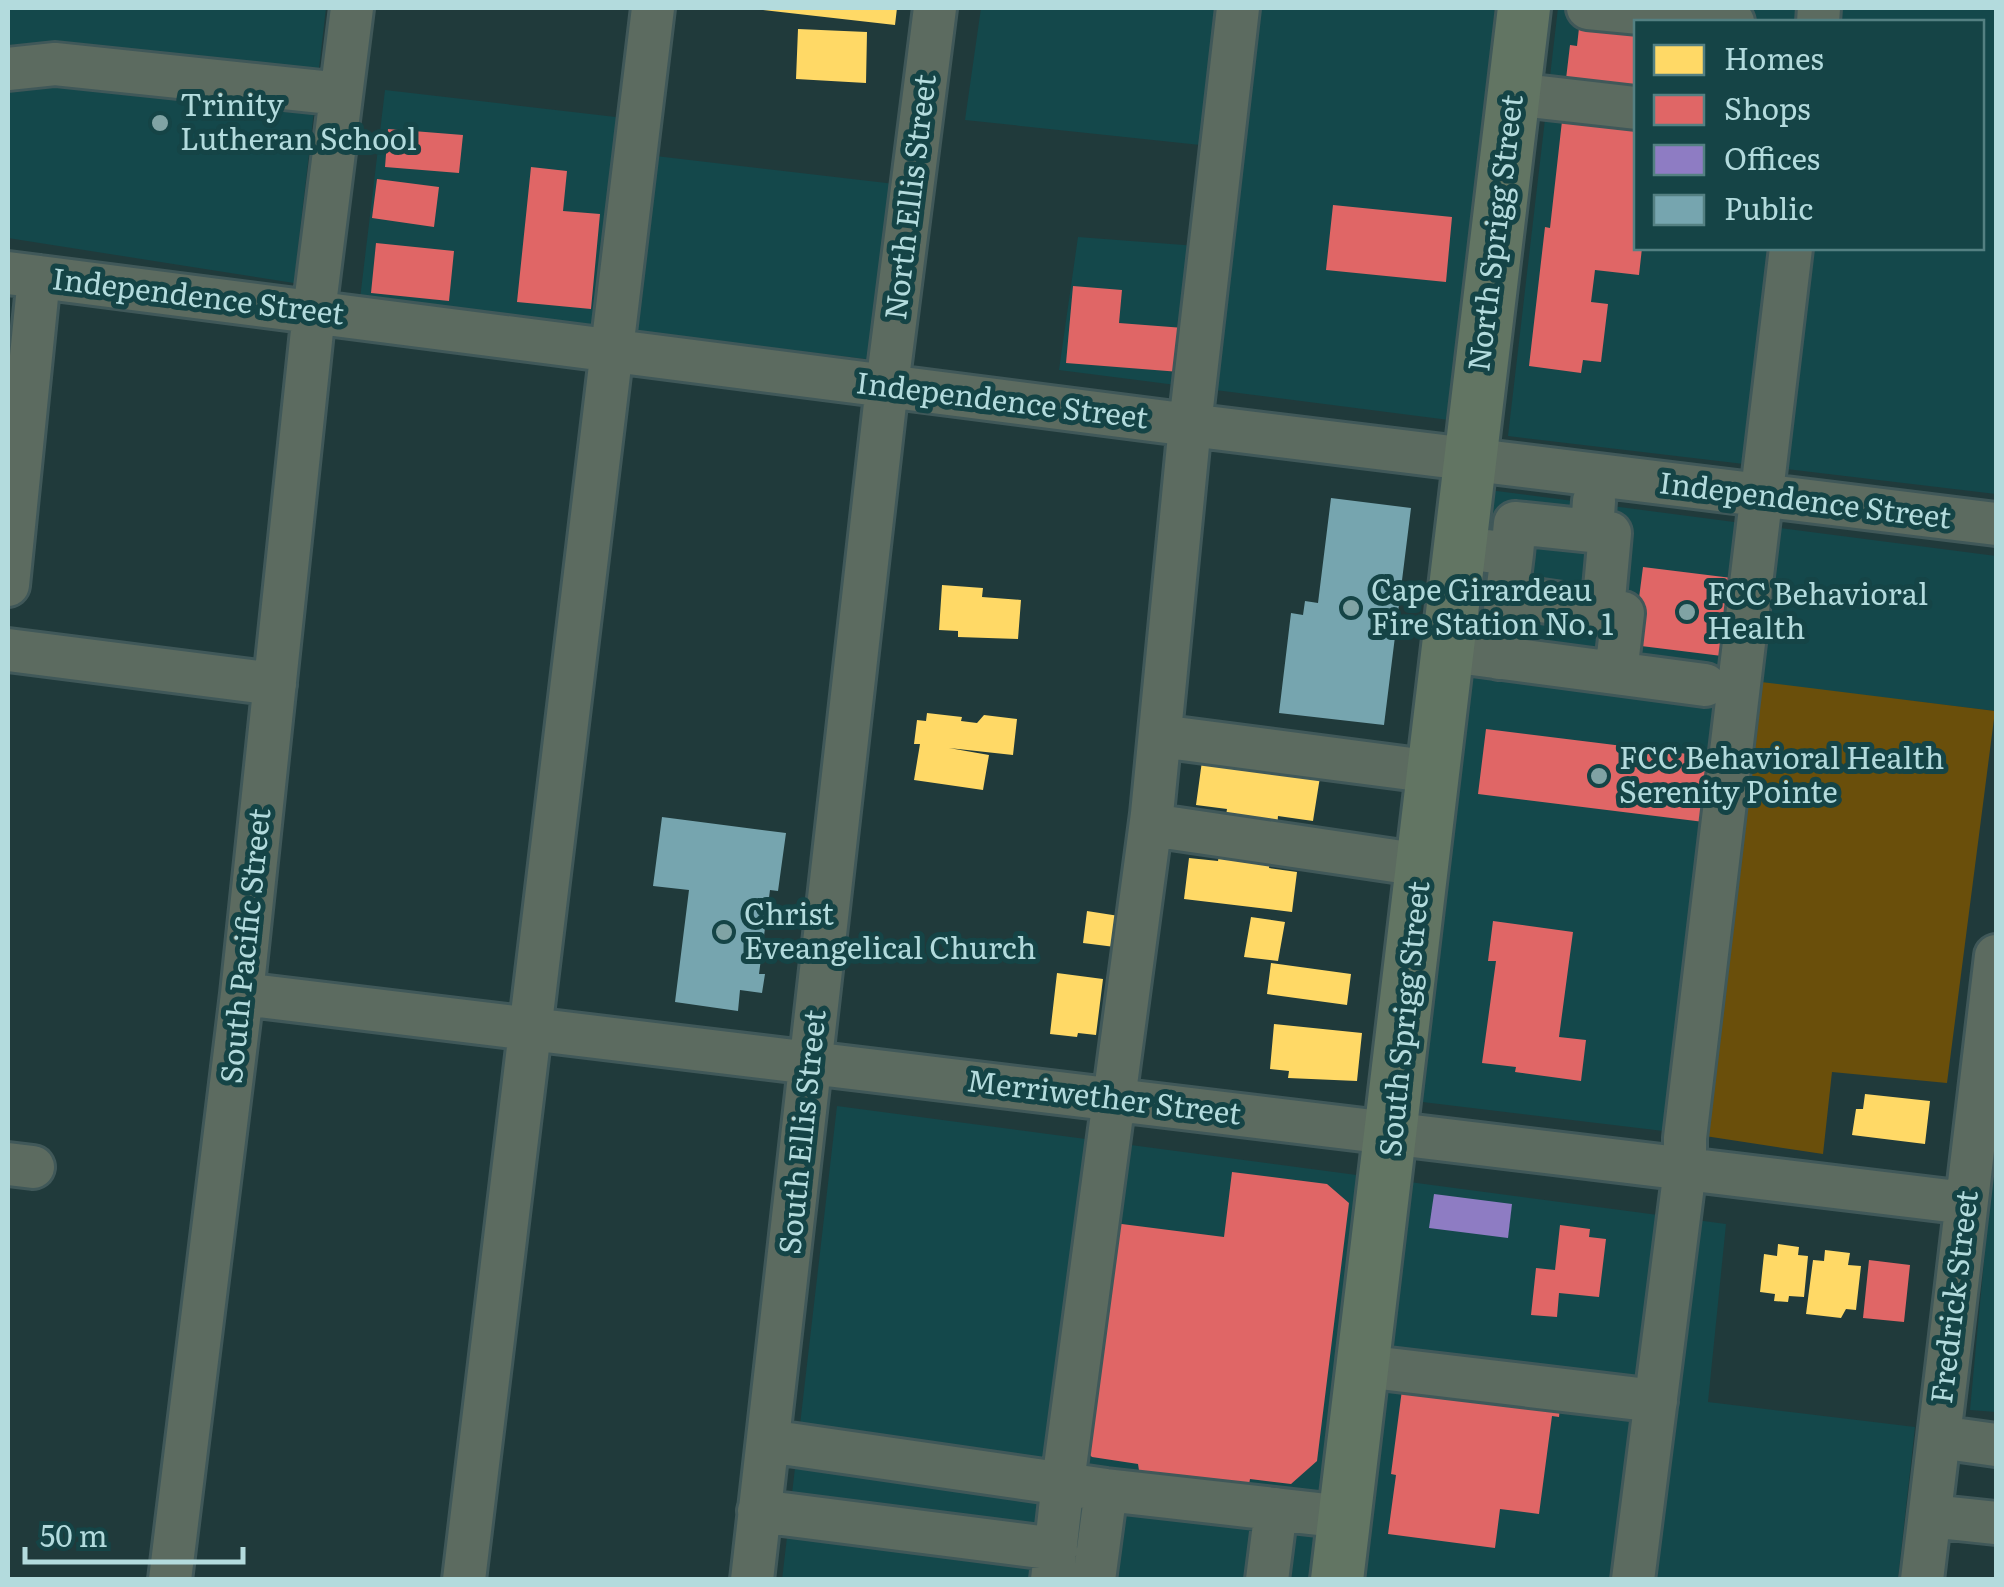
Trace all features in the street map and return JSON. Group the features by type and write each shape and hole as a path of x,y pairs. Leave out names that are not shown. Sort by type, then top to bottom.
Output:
{"main road":[{"name":"North Sprigg Street","path":"1468,458 1524,8"},
{"name":"South Sprigg Street","path":"1337,1580 1434,772 1474,654 1493,566 1468,458"}],"street":[{"name":"South Pacific Street","path":"170,1580 242,994 314,312 352,8"},
{"path":"464,1580 653,8"},
{"name":"North Ellis Street","path":"887,386 935,8"},
{"path":"759,1512 1054,1564 1112,1099 1151,825 1190,425 1238,8"},
{"path":"1588,8 1712,20"},
{"path":"8,69 55,64 341,94"},
{"path":"1513,94 1634,108"},
{"path":"1633,1580 1792,250"},
{"path":"8,585 23,275"},
{"name":"Independence Street","path":"23,275 1996,524"},
{"name":"South Ellis Street","path":"752,1580 887,386"},
{"path":"1592,531 1596,476"},
{"path":"1603,610 1610,533 1516,523 1493,566 1603,610 1623,612 1616,673"},
{"path":"8,650 275,684"},
{"path":"1474,654 1705,685"},
{"path":"1160,736 1434,772"},
{"path":"1151,825 1422,865"},
{"name":"Fredrick Street","path":"1922,1580 1996,956"},
{"name":"Merriwether Street","path":"242,994 1966,1202"},
{"path":"1363,1366 1656,1401"},
{"path":"1938,1436 1996,1444"},
{"path":"768,1441 1106,1490 1345,1517"},
{"path":"1094,1580 1106,1490"},
{"path":"1267,1580 1276,1509"},
{"path":"1930,1516 1996,1523"}],"shaded area":[{"name":"Trinity Lutheran School","path":"8,8 326,8 294,283 8,238"},
{"path":"981,8 1495,8 1449,420 1059,370 1078,237 1197,246 1210,146 965,120"},
{"path":"1558,8 1996,8 1996,494 1508,436"},
{"path":"385,90 650,121 647,155 895,184 874,360 360,299"},
{"path":"1481,489 1996,556 1996,711 1761,683 1705,1136 1406,1100"},
{"path":"1761,682 1995,711 1947,1083 1832,1072 1823,1154 1705,1136"},
{"path":"837,1106 1726,1224 1708,1402 1915,1427 1898,1579 782,1580"},
{"path":"1996,1133 1996,1412 1970,1410"}],"building: Homes":[{"path":"763,8 897,8 895,25"},
{"path":"798,29 867,32 866,83 796,79"},
{"path":"942,585 983,588 982,597 1021,600 1018,639 958,637 958,631 939,630"},
{"path":"927,713 977,723 984,715 1017,719 1013,755 949,748 989,755 983,790 914,780 920,744 914,744 917,720 926,721"},
{"path":"1202,761 1320,777 1313,821 1278,816 1277,828 1225,821 1227,809 1196,805"},
{"path":"1220,848 1271,854 1269,868 1297,872 1292,912 1184,899 1189,858 1218,861"},
{"path":"1087,911 1119,916 1115,947 1083,943"},
{"path":"1251,917 1285,922 1278,961 1244,957"},
{"path":"1271,963 1351,974 1347,1005 1267,994"},
{"path":"1057,973 1103,979 1096,1035 1050,1034"},
{"path":"1274,1024 1362,1033 1357,1081 1288,1078 1289,1071 1270,1069"},
{"path":"1865,1094 1930,1101 1925,1144 1852,1135 1856,1109 1863,1109"},
{"path":"1778,1244 1799,1247 1798,1255 1808,1256 1804,1297 1774,1301 1775,1294 1760,1292 1764,1254 1777,1256"},
{"path":"1825,1250 1850,1253 1848,1265 1861,1266 1856,1310 1846,1309 1841,1318 1806,1314 1813,1260 1824,1261"}],"building: Shops":[{"path":"1580,19 1634,25 1634,87 1566,79 1570,45 1577,46"},
{"path":"1562,121 1634,129 1634,250 1642,250 1639,275 1595,270 1591,302 1608,304 1601,362 1583,360 1581,373 1529,366 1545,227 1550,228"},
{"path":"388,129 463,135 459,173 385,167"},
{"path":"531,167 567,171 563,211 600,214 591,309 517,302"},
{"path":"377,179 439,187 434,227 372,218"},
{"path":"1333,205 1452,217 1446,282 1326,270"},
{"path":"376,243 454,251 449,301 371,293"},
{"path":"1073,286 1122,290 1119,323 1184,328 1180,372 1066,363"},
{"name":"FCC Behavioral Health","path":"1643,567 1740,579 1730,657 1633,645"},
{"name":"FCC Behavioral Health Serenity Pointe","path":"1486,729 1720,758 1712,823 1478,794"},
{"path":"1493,921 1573,932 1559,1037 1586,1040 1581,1081 1482,1063 1496,961 1488,961"},
{"path":"1232,1172 1327,1184 1349,1203 1317,1461 1291,1484 1250,1479 1248,1490 1140,1477 1138,1464 1092,1457 1079,1444 1106,1222 1224,1237"},
{"path":"1560,1225 1590,1229 1589,1237 1606,1239 1599,1297 1559,1293 1557,1317 1531,1315 1536,1268 1555,1270"},
{"path":"1869,1260 1910,1265 1904,1322 1863,1318"},
{"path":"1403,1382 1560,1407 1559,1417 1552,1416 1539,1514 1500,1509 1495,1548 1388,1534"}],"building: Offices":[{"path":"1434,1194 1512,1204 1508,1238 1429,1228"}],"building: Public":[{"name":"Cape Girardeau Fire Station No. 1","path":"1331,498 1411,508 1384,725 1279,713 1291,613 1303,615 1305,601 1318,603"},
{"name":"Christ Eveangelical Church","path":"662,817 786,833 778,891 770,890 759,974 765,974 762,993 740,990 738,1011 675,1002 689,890 653,886"}],"place":[{"name":"Trinity Lutheran School","path":"160,123"},
{"name":"Cape Girardeau Fire Station No. 1","path":"1351,608"},
{"name":"FCC Behavioral Health","path":"1687,612"},
{"name":"FCC Behavioral Health Serenity Pointe","path":"1599,776"},
{"name":"Christ Eveangelical Church","path":"724,932"}]}
